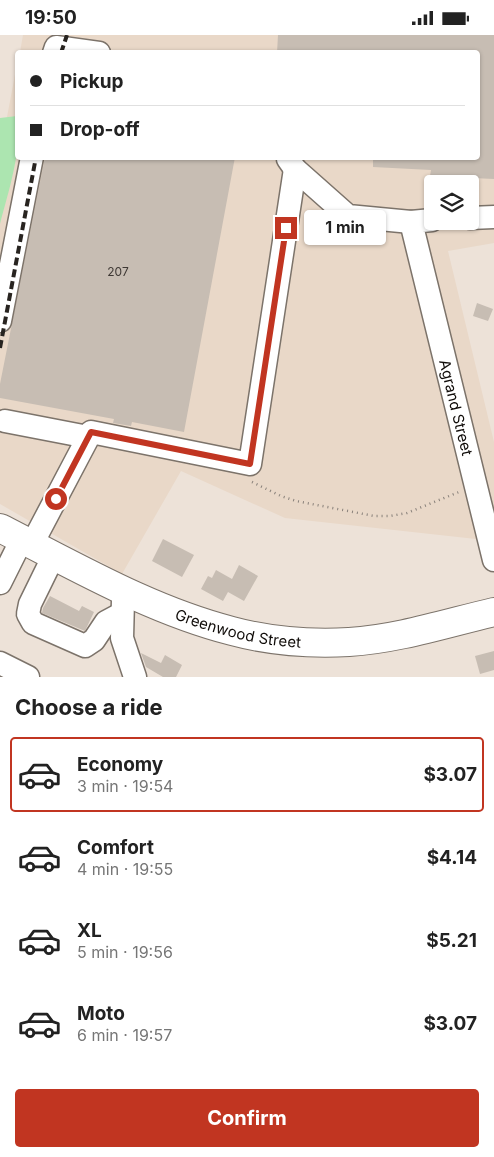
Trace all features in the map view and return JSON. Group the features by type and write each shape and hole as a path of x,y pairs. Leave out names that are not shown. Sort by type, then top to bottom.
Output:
{"main road":[{"name":"Greenwood Street","path":"27,542 124,603 182,616 233,632 275,639 319,642 351,641 420,630 494,612"}],"street":[{"path":"55,50 56,47 78,50"},
{"path":"0,321 31,160"},
{"path":"291,163 348,216 422,221"},
{"path":"0,583 27,542 91,432 250,464 291,163"},
{"path":"479,218 494,217"},
{"name":"Agrand Street","path":"422,221 419,256 494,559"},
{"path":"5,421 88,437"},
{"path":"27,542 30,604 28,614 33,623 85,646 94,640 106,622 124,603"},
{"path":"124,603 122,638 135,677"},
{"path":"0,663 28,677"}],"path":[{"path":"247,479 281,496 296,501 374,516 408,513 440,498 461,491"}],"shaded area":[{"path":"23,35 494,35 494,243 448,251 494,442 494,541 285,518 181,471 122,574 0,504 0,154 15,75 15,160 480,160 480,50 20,50"}],"green space":[{"path":"15,116 15,160 0,224 0,118"}],"building":[{"path":"278,35 494,35 494,179 479,178 479,175 430,175 431,170 373,167 373,160 480,160 480,50 277,50"},
{"path":"44,160 234,160 184,432 132,422 131,426 113,423 114,419 0,398 0,384"},
{"path":"477,303 493,309 488,321 473,316"},
{"path":"163,539 194,555 182,577 152,561"},
{"path":"239,565 258,576 244,601 228,592 223,601 201,589 208,576 212,578 216,570 232,579"},
{"path":"50,596 79,611 82,606 94,612 85,631 42,613"},
{"path":"494,651 494,670 480,674 475,656"},
{"path":"141,653 161,663 165,655 182,665 176,677 163,677 146,667"}],"railway":[{"path":"62,50 67,35"},
{"path":"0,348 35,160"}],"route":[{"path":"56,499 91,432 250,464 286,228"}]}
